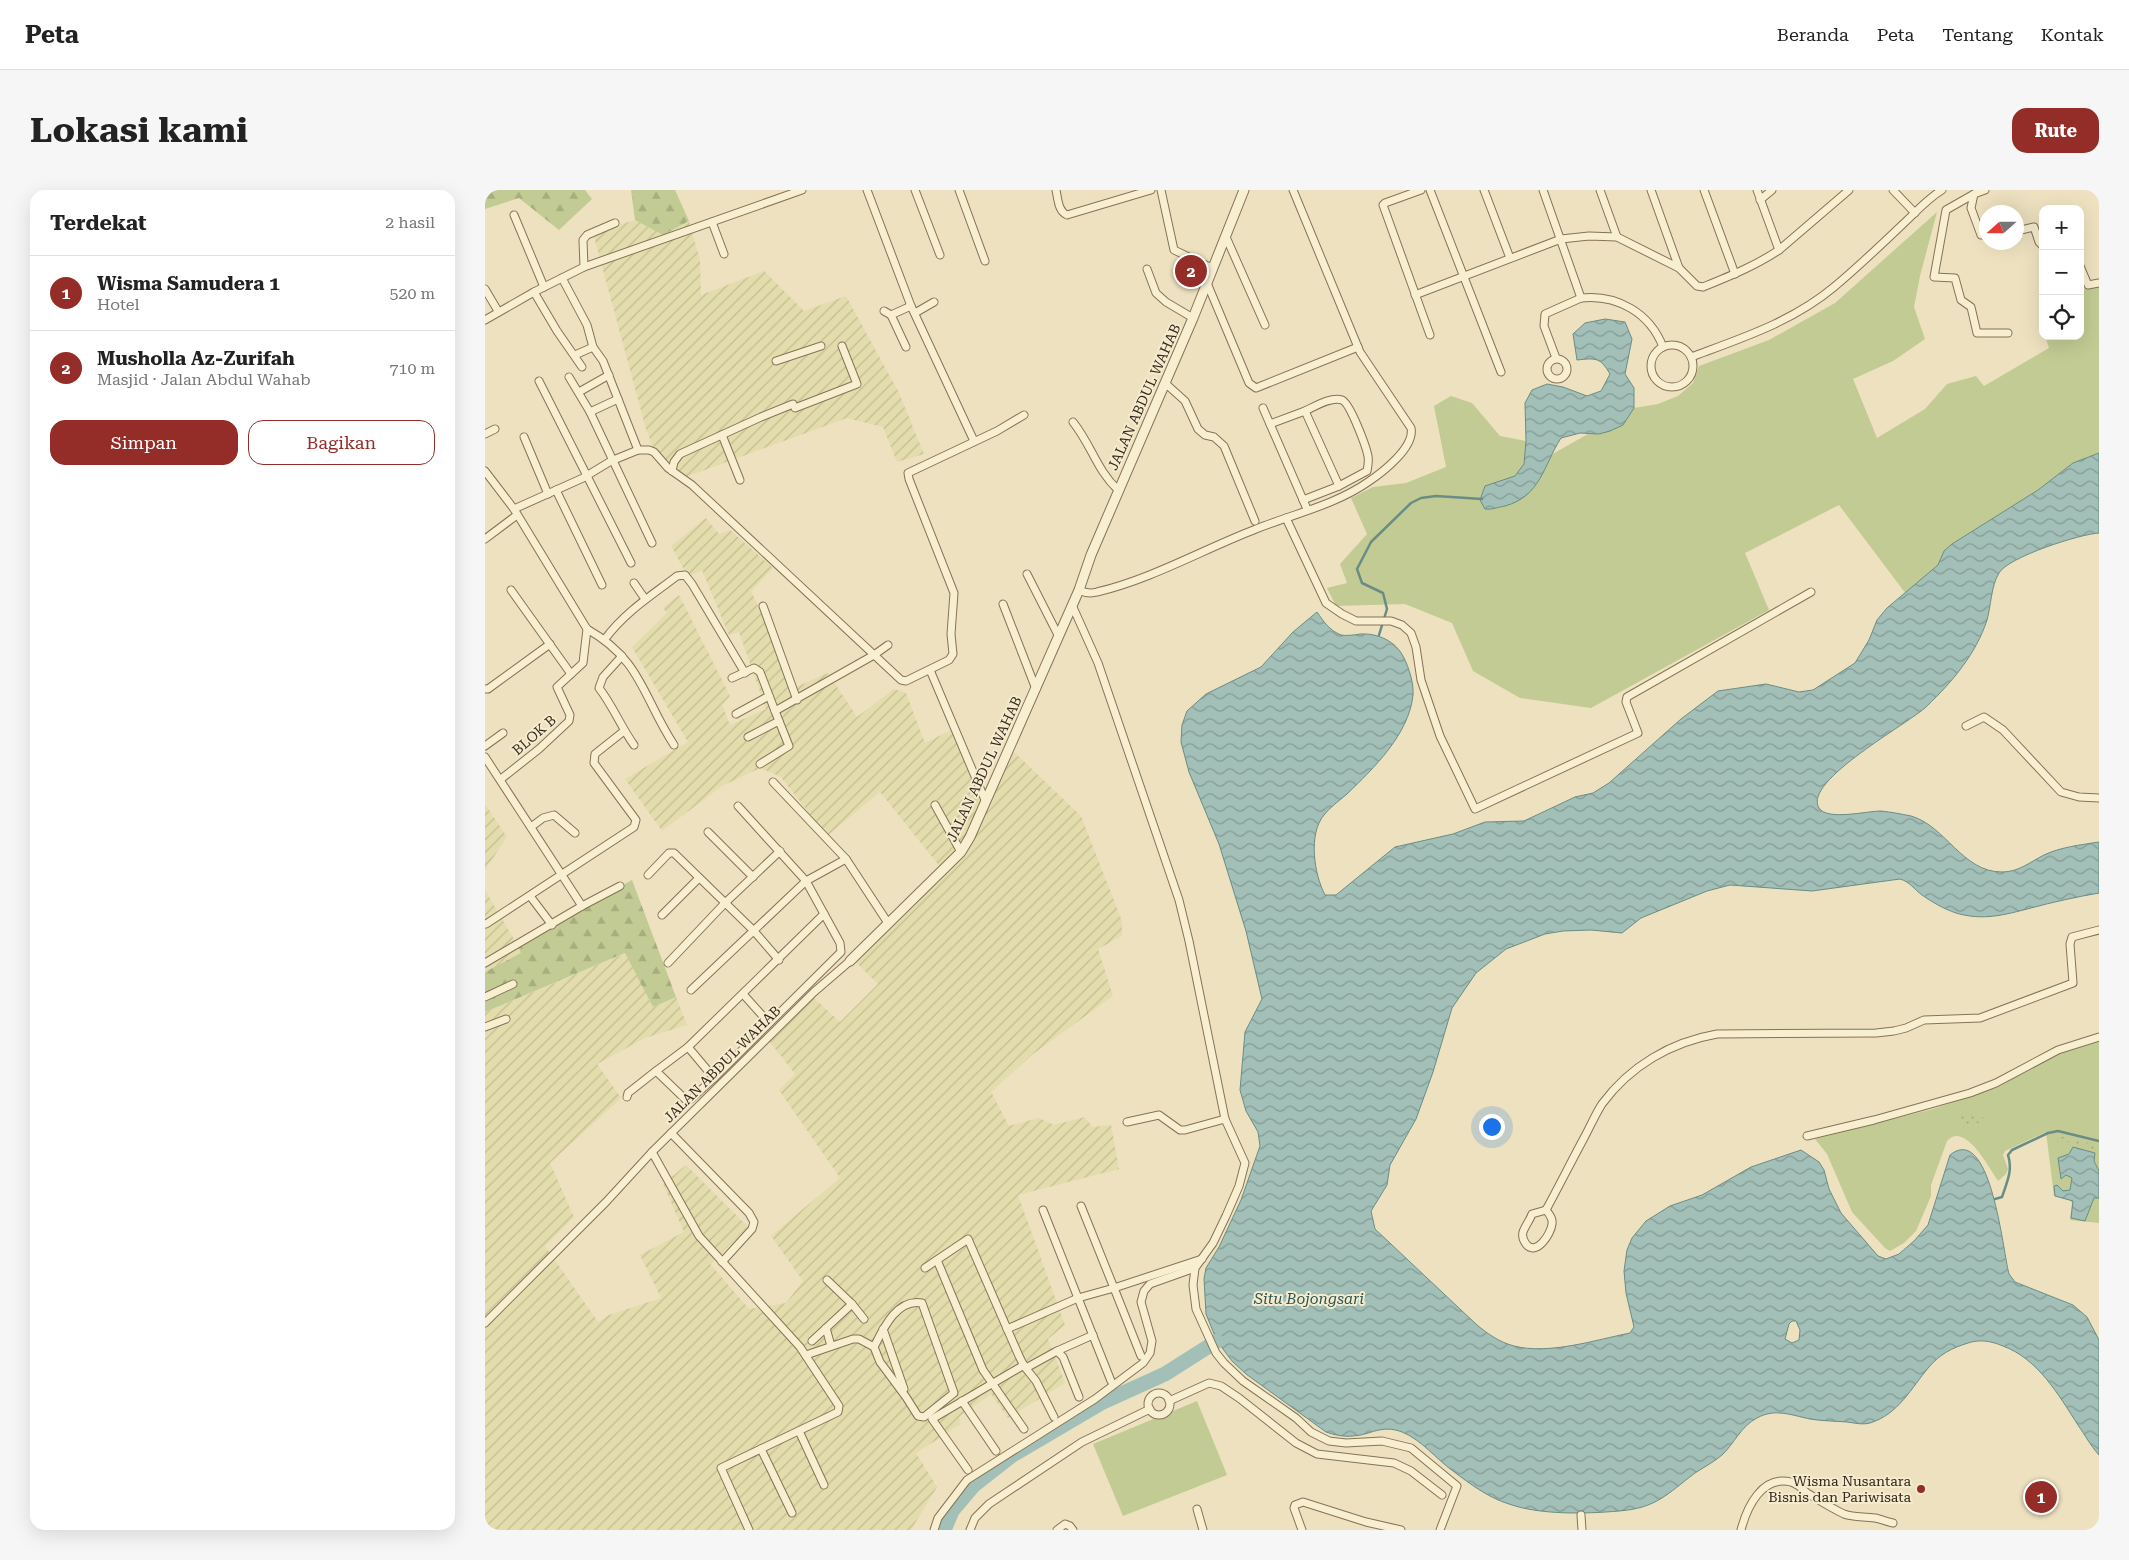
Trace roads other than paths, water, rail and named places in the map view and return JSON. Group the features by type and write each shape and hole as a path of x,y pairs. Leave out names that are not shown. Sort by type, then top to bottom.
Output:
{"street":[{"path":"485,320 534,292 585,268 802,190"},
{"path":"867,190 911,306 974,441"},
{"path":"915,190 940,255"},
{"path":"959,190 985,261"},
{"path":"1055,190 1060,208 1067,215 1151,190"},
{"path":"1161,190 1174,250 1213,268"},
{"name":"JALAN ABDUL WAHAB","path":"485,1323 607,1202 671,1133 814,992 850,961 961,852 970,837 1079,590 1091,555 1193,318 1244,190"},
{"path":"1079,590 1087,593 1095,592 1126,584 1240,535 1342,497 1368,482 1388,467 1401,453 1412,433 1411,428 1358,347 1293,190"},
{"path":"1421,190 1385,203 1383,206 1430,335"},
{"path":"1430,190 1465,275 1501,372"},
{"path":"1484,190 1510,258"},
{"path":"1543,190 1581,298"},
{"path":"1600,190 1617,237"},
{"path":"1651,190 1679,268"},
{"path":"1704,190 1735,274"},
{"path":"1757,190 1779,250"},
{"path":"1760,200 1772,190"},
{"path":"1415,295 1561,238 1589,236 1617,237 1679,268 1697,286 1703,287 1758,264 1779,250 1849,190"},
{"path":"1893,190 1915,213"},
{"path":"1691,357 1757,332 1796,314 1812,304 1857,267 1942,190"},
{"path":"1985,190 1946,210 1934,278 1955,278 1961,300 1971,307 1977,333 2008,333"},
{"path":"1974,194 1971,208 1979,230"},
{"path":"514,215 544,287"},
{"path":"712,222 724,254"},
{"path":"585,268 583,240 587,236 615,223"},
{"path":"2024,229 2034,227 2039,242"},
{"path":"1226,237 1265,324"},
{"path":"1147,269 1156,294 1193,318"},
{"path":"2084,276 2088,286 2099,283"},
{"path":"562,278 587,325 593,347 603,361 638,450"},
{"path":"1207,282 1249,383 1256,388 1358,347"},
{"path":"485,289 498,311"},
{"path":"534,292 557,331 582,367"},
{"path":"1556,358 1544,326 1545,314 1581,298 1596,297 1623,303 1644,318 1663,347"},
{"path":"915,313 935,302"},
{"path":"891,315 911,306"},
{"path":"884,311 891,315 906,347"},
{"path":"776,362 821,346"},
{"path":"672,471 674,462 680,454 721,435 794,406 857,384 842,346"},
{"path":"1679,346 1686,350 1691,357 1692,375 1687,382 1679,387 1669,388 1661,385 1654,378 1651,370 1652,360 1656,352 1663,347 1679,346"},
{"path":"575,355 593,347"},
{"path":"579,392 609,375"},
{"path":"569,377 590,412 651,543"},
{"path":"539,382 555,410 585,476 631,563"},
{"path":"1165,383 1185,401 1198,429 1205,435 1214,437 1224,446 1255,521"},
{"path":"590,412 618,399"},
{"path":"1269,424 1325,402 1339,399 1346,403 1352,414 1368,456 1369,465 1367,471 1339,486 1303,500"},
{"path":"1263,408 1307,509"},
{"path":"1305,411 1339,486"},
{"path":"485,538 515,512 548,494 613,460 638,450 649,450 654,452 672,471 692,486 903,681 949,660 953,654 951,634 955,599 952,585 922,515 908,473 1025,415"},
{"path":"1073,422 1086,439 1102,473 1118,490"},
{"path":"485,434 495,428"},
{"path":"721,435 739,480"},
{"path":"524,436 548,494"},
{"path":"485,471 515,512 587,629 605,639 639,678 665,732 674,745"},
{"path":"556,490 602,584"},
{"path":"1286,518 1326,602 1342,614 1356,621 1391,621 1402,625 1411,633 1421,680 1440,736 1475,809 1638,733 1626,702 1627,697 1811,592"},
{"path":"1027,574 1059,635"},
{"path":"605,639 618,621 645,599 677,576 685,575 745,672"},
{"path":"634,583 645,599"},
{"path":"511,590 571,674"},
{"path":"1003,604 1036,689"},
{"path":"1072,605 1098,662 1182,912 1225,1120 1245,1163 1241,1180 1226,1216 1213,1243 1195,1268 1193,1285 1195,1309 1216,1353 1243,1380 1296,1418 1311,1432 1329,1441 1347,1443 1382,1441 1411,1448 1457,1486 1439,1530"},
{"path":"763,606 797,700"},
{"name":"BLOK B","path":"501,779 539,749 569,721 570,715 557,687 583,663 587,629"},
{"path":"485,689 488,689 550,644"},
{"path":"775,711 797,700 888,645"},
{"path":"621,656 603,677 599,688 634,745"},
{"path":"731,678 757,669 760,672 789,746 760,764"},
{"path":"930,670 985,800"},
{"path":"736,714 769,696"},
{"path":"1966,726 1984,717 2003,730 2061,792 2079,797 2099,798"},
{"path":"749,737 779,721"},
{"path":"486,924 636,824 636,820 594,758 595,754 624,731"},
{"path":"485,746 503,733"},
{"path":"485,757 501,779 513,803 531,827 582,906"},
{"path":"773,782 846,859 888,923"},
{"path":"656,1071 686,1100 691,1099 841,952 840,943 805,881 780,851 737,806"},
{"path":"935,806 961,852"},
{"path":"531,827 543,818 554,814 575,833"},
{"path":"708,832 753,878"},
{"path":"669,963 725,903 780,851"},
{"path":"648,874 669,853 674,853 753,930 779,960"},
{"path":"691,990 805,881 846,859"},
{"path":"662,915 699,878"},
{"path":"485,963 620,886"},
{"path":"530,896 552,925"},
{"path":"627,1097 628,1094 656,1071 689,1047 824,914"},
{"path":"1546,1210 1551,1216 1552,1225 1542,1245 1534,1248 1528,1246 1523,1234 1532,1214 1546,1210 1602,1105 1620,1084 1665,1049 1693,1038 1717,1034 1876,1033 1906,1028 1924,1020 1980,1018 2073,983 2071,937 2099,930"},
{"path":"485,997 513,984"},
{"path":"743,994 769,1023"},
{"path":"485,1027 506,1019"},
{"path":"1807,1136 1970,1093 1997,1083 2058,1050 2099,1037"},
{"path":"689,1047 714,1078"},
{"path":"1127,1122 1159,1115 1181,1130 1185,1130 1225,1120"},
{"path":"671,1133 749,1213 754,1222 753,1230 722,1262"},
{"path":"652,1152 699,1236 806,1355 839,1406 838,1412 721,1468 749,1530"},
{"path":"1081,1206 1141,1356"},
{"path":"1043,1210 1111,1381"},
{"path":"925,1268 968,1239 1025,1367 1036,1381 1054,1417"},
{"path":"1007,1329 1079,1298 1202,1258"},
{"path":"937,1260 983,1370 1024,1429"},
{"path":"934,1530 938,1518 967,1480 1095,1399 1143,1363 1153,1341 1141,1302 1144,1291 1150,1284 1195,1268"},
{"path":"827,1280 852,1304 864,1319"},
{"path":"806,1355 853,1339 859,1339 871,1346 880,1362 906,1396 917,1416 921,1418 925,1417 954,1393 922,1303 919,1302 898,1309 871,1346"},
{"path":"812,1341 852,1304"},
{"path":"826,1328 831,1346"},
{"path":"883,1329 906,1396"},
{"path":"968,1470 932,1420 1025,1367 1093,1335"},
{"path":"1057,1351 1063,1357 1079,1398"},
{"path":"1169,1401 1209,1383 1221,1386 1239,1398 1295,1444 1317,1454 1394,1463 1411,1471 1442,1495"},
{"path":"1156,1394 1163,1394 1169,1401 1169,1409 1163,1414 1156,1414 1150,1409 1149,1400 1156,1394"},
{"path":"963,1401 996,1451"},
{"path":"970,1530 975,1518 989,1504 1082,1442 1150,1409"},
{"path":"799,1431 824,1485"},
{"path":"761,1449 792,1513"},
{"path":"1741,1530 1752,1502 1759,1492 1774,1483 1784,1482 1793,1483 1826,1505 1845,1514 1893,1523"},
{"path":"1302,1530 1294,1508 1295,1505 1303,1502 1366,1522 1401,1530"},
{"path":"1197,1509 1203,1530"},
{"path":"1581,1515 1582,1530"},
{"path":"1057,1530 1065,1524 1071,1526 1073,1530"}],"water":[{"path":"1605,319 1625,322 1632,339 1625,374 1634,388 1634,408 1623,425 1610,431 1599,434 1580,433 1561,438 1540,479 1526,495 1505,506 1485,509 1480,500 1485,486 1515,476 1524,464 1526,441 1525,403 1532,390 1547,384 1563,387 1587,396 1601,391 1610,374 1603,364 1597,360 1577,360 1573,334 1585,323"},
{"name":"Situ Bojongsari","path":"2099,453 2099,533 2077,537 2045,547 2005,567 1996,578 1987,620 1977,644 1954,677 1927,706 1841,768 1826,783 1818,797 1819,808 1823,812 1830,814 1881,811 1911,816 1923,821 1965,857 1976,865 1988,870 2008,872 2057,850 2099,842 2099,893 2003,915 1975,917 1956,913 1938,905 1900,879 1812,891 1730,885 1707,891 1641,918 1622,933 1591,930 1563,931 1545,934 1506,949 1476,973 1452,1008 1433,1072 1416,1119 1390,1165 1387,1185 1371,1211 1375,1229 1485,1332 1514,1346 1542,1349 1557,1348 1630,1333 1634,1327 1626,1293 1624,1271 1627,1250 1632,1238 1646,1221 1670,1206 1702,1195 1751,1167 1801,1150 1819,1162 1824,1170 1829,1189 1841,1213 1878,1256 1886,1259 1899,1254 1928,1225 1950,1155 1964,1150 1976,1157 1993,1194 2009,1274 2015,1282 2073,1305 2087,1317 2099,1340 2099,1455 2055,1390 2027,1359 2003,1346 1977,1341 1957,1347 1942,1355 1933,1362 1897,1407 1880,1419 1870,1423 1815,1420 1783,1413 1770,1413 1751,1421 1719,1458 1695,1473 1661,1499 1643,1507 1619,1511 1592,1513 1548,1512 1521,1508 1487,1494 1473,1486 1416,1440 1402,1432 1382,1429 1359,1435 1339,1436 1326,1432 1246,1374 1232,1361 1217,1341 1206,1314 1204,1279 1206,1268 1219,1247 1241,1200 1260,1146 1258,1132 1246,1111 1240,1090 1245,1032 1262,999 1246,931 1219,844 1189,772 1181,742 1182,725 1187,711 1206,694 1261,667 1293,632 1317,612 1330,628 1341,635 1373,635 1386,639 1401,652 1409,671 1413,691 1405,723 1379,762 1324,815 1316,833 1314,854 1321,886 1325,895 1336,895 1395,847 1453,834 1485,822 1524,821 1575,797 1593,793 1609,783 1681,719 1718,691 1766,684 1799,692 1813,690 1855,663 1869,640 1877,620 1887,608 1938,565 1944,551 1952,544 2038,490 2073,463","holes":["1792,1321 1796,1321 1800,1330 1799,1340 1792,1343 1785,1339 1789,1324"]},
{"path":"2073,1147 2095,1153 2094,1161 2099,1171 2099,1198 2094,1198 2085,1221 2071,1218 2073,1201 2055,1196 2054,1186 2057,1185 2063,1191 2070,1190 2072,1178 2066,1175 2061,1179 2058,1158 2069,1154"}],"waterway":[{"path":"1379,635 1387,609 1383,593 1362,583 1357,569 1371,542 1411,503 1421,498 1436,496 1482,499"},
{"path":"1995,1199 2002,1197 2006,1186 2010,1171 2008,1155 2012,1150 2048,1133 2058,1131 2099,1141"},
{"path":"944,1530 952,1511 974,1485 1011,1456 1101,1403 1165,1374 1217,1341"}],"place":[{"name":"Musholla Az-Zurifah","path":"1191,271"},
{"name":"Wisma Nusantara Bisnis dan Pariwisata","path":"1921,1489"},
{"name":"Wisma Samudera 1","path":"2041,1497"}]}
